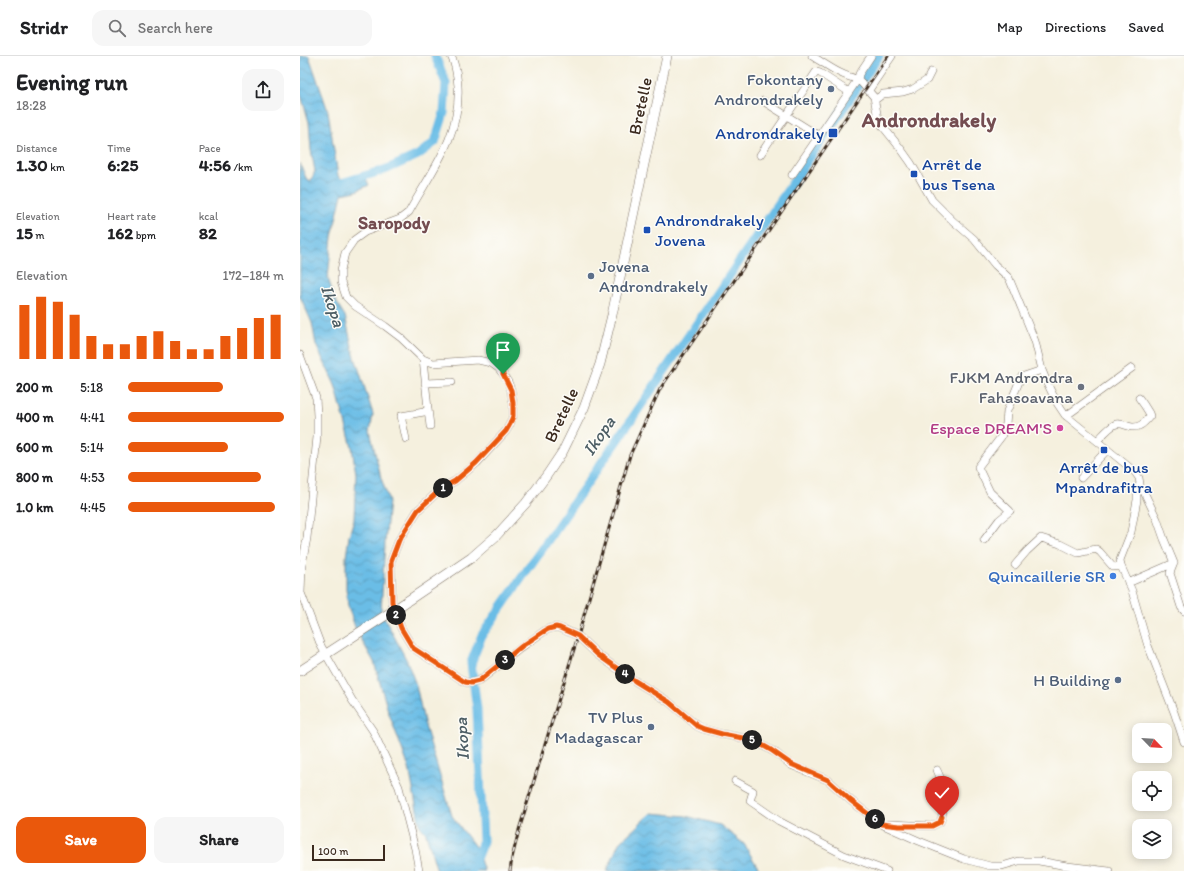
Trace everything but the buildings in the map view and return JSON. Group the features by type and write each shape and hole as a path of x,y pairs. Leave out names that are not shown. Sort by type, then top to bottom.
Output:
{"main road":[{"name":"Bretelle","path":"300,671 462,565 496,536 523,507 563,451 584,408 601,358 612,315 667,56"}],"street":[{"path":"451,56 458,79 458,109 444,150 409,212 400,220 365,232 354,240 345,253 341,270 341,282 346,297 355,306 386,326 401,338 423,359 433,363 478,360 491,363 503,374 511,390 513,416 506,431 476,463 455,481 442,488 418,510 399,540 391,561 393,611 413,648 465,682 471,683 479,681 522,646 543,632 556,627 578,636 598,655 629,677 669,702 697,726 722,734 753,740 791,764 828,780 850,800 881,824 919,841 958,857 990,866 1002,866 1020,861 1039,861 1109,871"},
{"path":"812,56 840,73 863,84"},
{"path":"871,56 859,74 863,84 874,97 880,124 904,154 932,200 974,239 995,265 1009,278 1035,341 1042,370 1053,396 1066,416 1137,474 1140,481 1137,488 1137,500 1132,527 1120,560 1121,566 1147,643 1184,742"},
{"path":"792,175 849,92 863,84 892,56"},
{"path":"760,155 816,72 820,73 849,92"},
{"path":"875,100 883,94 903,92 913,89 927,80 931,72"},
{"path":"763,101 819,136"},
{"path":"300,355 316,398 317,416 317,437 307,538 302,565 301,592 313,628 329,653 352,700 373,732 399,787 415,848 419,871"},
{"path":"423,359 430,426"},
{"path":"1066,416 1132,368"},
{"path":"984,540 999,520 1010,511 990,492 978,468 1001,437 1006,424 1007,411 1021,376 1042,370"},
{"path":"425,383 452,382"},
{"path":"1097,441 1116,424 1124,424 1131,427 1138,426 1146,421 1150,416 1150,413 1139,398"},
{"path":"406,439 401,416 424,412 428,409"},
{"path":"1081,478 1108,450"},
{"path":"1137,488 1144,492 1157,519 1174,563 1170,573 1184,612"},
{"path":"1015,565 1041,538 1060,544 1078,553 1096,549 1112,567 1121,566"},
{"path":"1128,583 1174,563"},
{"path":"881,824 899,826 932,826 940,822 942,817 944,784 937,770"},
{"path":"735,781 753,792 750,801 779,821 844,855 887,871"}],"water":[{"path":"300,56 309,56 328,111 338,176 349,185 366,179 369,185 356,191 342,194 332,237 328,278 335,300 345,316 353,351 373,414 370,431 381,478 389,501 381,611 407,661 416,685 425,726 452,816 476,848 484,871 437,871 426,833 420,826 409,768 388,711 374,662 356,630 348,606 346,589 346,557 349,536 354,519 356,474 352,447 335,385 316,345 312,323 300,296 300,163 306,178 311,181 315,171 311,150 309,122 300,92"},
{"path":"651,813 686,816 720,825 744,844 760,871 607,871 619,843"}],"waterway":[{"name":"Ikopa","path":"335,185 387,169 418,155 435,142 444,113 446,83 435,56"},
{"name":"Ikopa","path":"471,871 483,841 477,709 471,663 482,635 627,426 879,56"}],"railway":[{"path":"510,871 519,830 578,636 630,455 660,389 888,56"}],"place":[{"name":"Fokontany Androndrakely","path":"831,89"},
{"name":"Androndrakely","path":"833,133"},
{"name":"Arrêt de bus Tsena","path":"914,174"},
{"name":"Androndrakely Jovena","path":"647,230"},
{"name":"Jovena Androndrakely","path":"591,276"},
{"name":"FJKM Androndra Fahasoavana","path":"1081,387"},
{"name":"Espace DREAM'S","path":"1060,428"},
{"name":"Arrêt de bus Mpandrafitra","path":"1104,450"},
{"name":"Quincaillerie SR","path":"1113,576"},
{"name":"H Building","path":"1118,680"},
{"name":"TV Plus Madagascar","path":"651,727"}],"district":[{"name":"Androndrakely","path":"929,120"},
{"name":"Saropody","path":"394,223"}],"route":[{"path":"503,374 511,390 513,403 513,416 506,431 469,470 455,481 442,488 418,510 399,540 394,551 391,561 392,602 401,628 413,648 465,682 471,683 479,681 522,646 543,632 556,627 578,636 598,655 635,681 669,702 697,726 733,737 753,740 776,753 791,764 828,780 850,800 881,824 899,826 932,826 940,822 942,817"}]}
